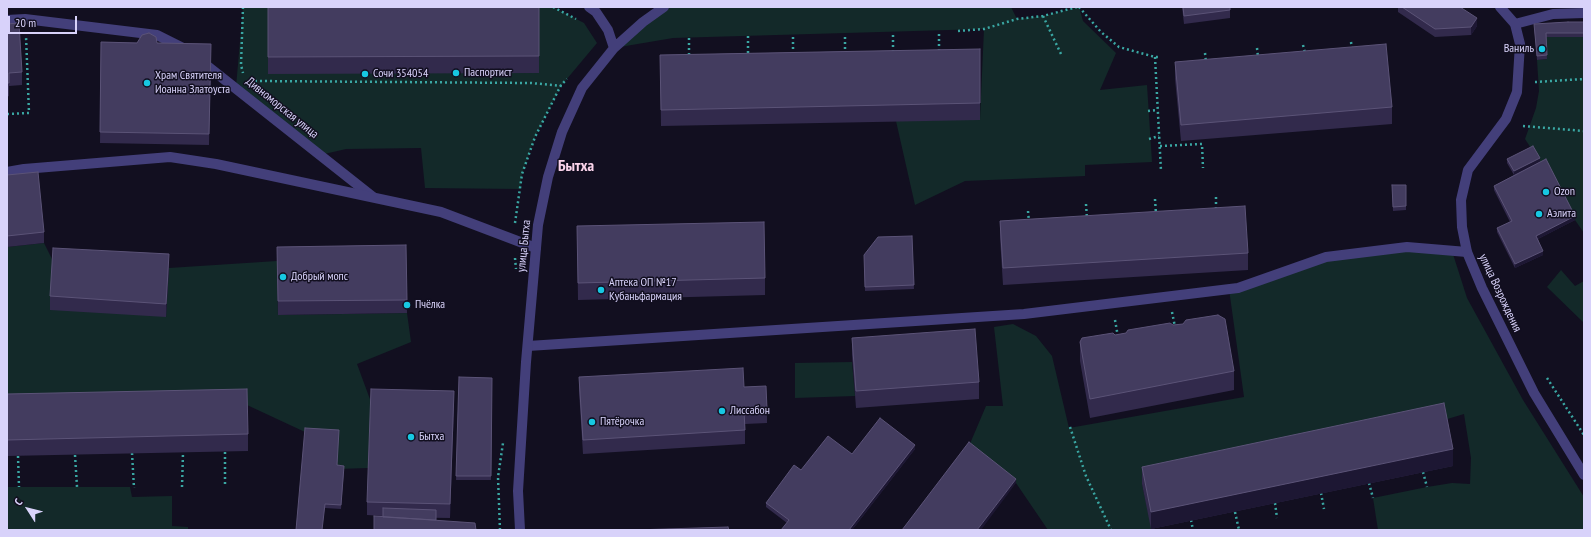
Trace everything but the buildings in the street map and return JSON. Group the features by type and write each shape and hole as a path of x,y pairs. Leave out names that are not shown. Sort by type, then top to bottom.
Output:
{"street":[{"path":"589,7 596,12 608,30 614,48"},
{"name":"улица Бытха","path":"520,530 518,491 528,346 536,248 548,177 562,132 582,88 614,48 643,22 664,7"},
{"path":"1500,7 1515,24 1553,14 1584,13"},
{"name":"Дивноморская улица","path":"7,20 25,19 158,35 193,55 373,197"},
{"name":"улица Возрождения","path":"1515,24 1520,44 1517,92 1506,119 1468,170 1461,200 1462,227 1467,252 1482,288 1534,393 1584,475"},
{"name":"Дивноморская улица","path":"7,172 24,168 170,157 216,164 441,212 536,248"},
{"path":"528,346 1014,315 1238,288 1326,257 1407,247 1467,252"}],"path":[{"path":"243,7 241,65 243,76"},
{"path":"553,7 578,20"},
{"path":"958,31 984,29 1017,19 1043,16 1078,7 1101,32 1119,47 1155,58 1160,57"},
{"path":"1043,16 1061,54"},
{"path":"7,114 29,114 25,19"},
{"path":"939,31 939,52"},
{"path":"892,60 893,32"},
{"path":"845,34 845,61"},
{"path":"793,35 793,55"},
{"path":"748,36 748,56"},
{"path":"689,38 690,65"},
{"path":"1351,42 1352,56"},
{"path":"1303,45 1306,60"},
{"path":"1257,48 1258,64"},
{"path":"1205,53 1207,68"},
{"path":"1155,58 1161,172"},
{"path":"1532,88 1532,82 1584,79"},
{"path":"252,81 531,83 582,88"},
{"path":"1148,111 1157,110"},
{"path":"1518,132 1525,119"},
{"path":"1522,126 1584,131"},
{"path":"1149,139 1159,136"},
{"path":"1160,146 1202,144 1203,168"},
{"path":"1216,196 1216,218"},
{"path":"1155,199 1157,221"},
{"path":"1086,204 1087,226"},
{"path":"1028,211 1030,224"},
{"path":"1169,296 1176,333"},
{"path":"1112,303 1118,342"},
{"path":"1546,376 1584,435"},
{"path":"1070,427 1086,476 1111,530"},
{"path":"225,452 225,487"},
{"path":"132,453 134,488"},
{"path":"182,487 183,453"},
{"path":"75,455 77,487"},
{"path":"18,456 19,487"},
{"path":"1423,472 1427,487"},
{"path":"1369,483 1373,498"},
{"path":"1321,493 1324,509"},
{"path":"1275,503 1277,518"},
{"path":"1235,512 1239,530"},
{"path":"1191,520 1193,530"}],"green space":[{"path":"243,7 553,7 584,23 597,43 561,86 535,137 522,174 520,189 425,188 421,148 346,149 320,155 236,87"},
{"path":"664,7 1011,7 1017,19 1043,16 1079,7 1083,21 1116,53 1100,90 1147,85 1152,162 1085,165 1085,176 965,181 915,205 896,121 980,119 984,29 673,38 614,48"},
{"path":"1584,36 1584,233 1575,220 1546,163 1540,162 1525,139 1536,108 1539,91 1537,60 1547,59 1546,37"},
{"path":"44,243 53,261 169,268 277,261 278,315 407,313 411,342 357,364 371,402 368,468 337,469 305,432 247,405 7,410 7,247"},
{"path":"1407,247 1452,251 1467,298 1523,400 1584,497 1584,530 1378,530 1373,498 1452,483 1470,484 1471,458 1464,414 1444,420 1142,484 1152,530 1048,530 1016,483 969,446 986,406 1003,406 994,327 1013,324 1036,336 1052,356 1069,428 1244,397 1229,289 1326,257"},
{"path":"1561,270 1575,286 1584,281 1584,323 1547,287"},
{"path":"852,362 855,396 795,398 795,363"},
{"path":"7,487 130,487 132,497 172,496 172,526 188,527 188,530 7,530"}],"place":[{"name":"Ваниль","path":"1542,49"},
{"name":"Паспортист","path":"456,73"},
{"name":"Сочи 354054","path":"365,74"},
{"name":"Храм Святителя Иоанна Златоуста","path":"147,83"},
{"name":"Ozon","path":"1546,192"},
{"name":"Аэлита","path":"1539,214"},
{"name":"Добрый мопс","path":"283,277"},
{"name":"Аптека ОП №17 Кубаньфармация","path":"601,290"},
{"name":"Пчёлка","path":"407,305"},
{"name":"Лиссабон","path":"722,411"},
{"name":"Пятёрочка","path":"592,422"},
{"name":"Бытха","path":"411,437"}],"district":[{"name":"Бытха","path":"576,166"}]}
